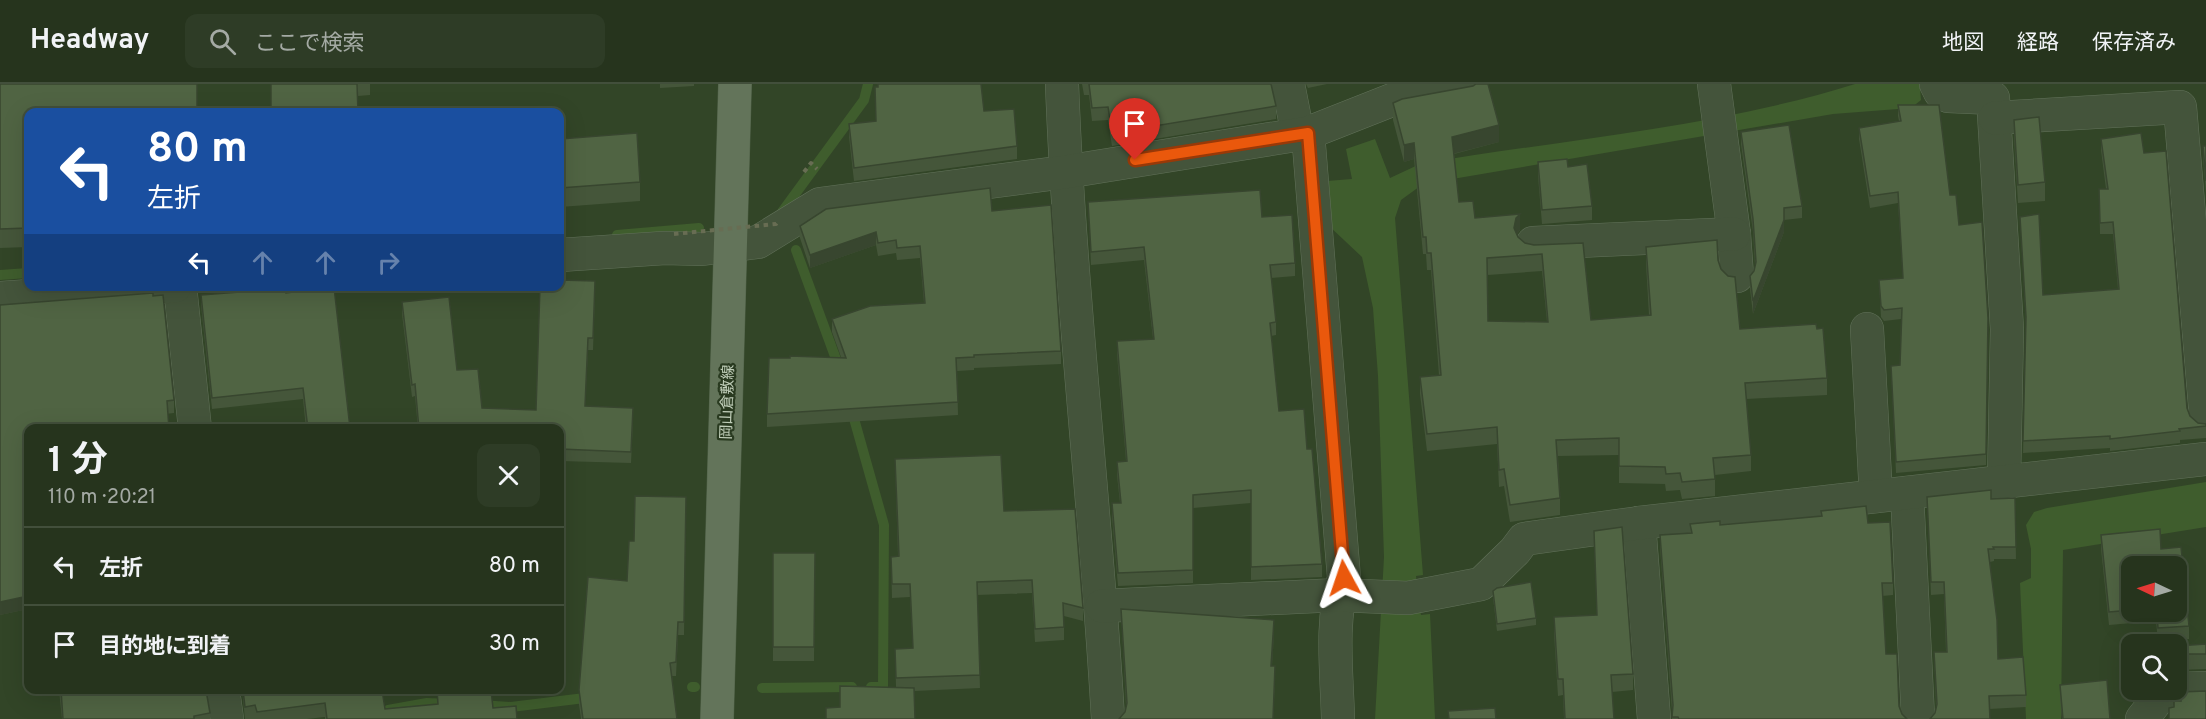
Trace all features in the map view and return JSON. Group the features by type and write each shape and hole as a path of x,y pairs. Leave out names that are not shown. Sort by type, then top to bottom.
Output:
{"main road":[{"name":"岡山倉敷線","path":"717,719 735,84"}],"street":[{"path":"1062,84 1065,172 1102,606 1108,719"},
{"path":"1288,84 1303,134 1344,578 1338,595 1336,616 1338,719"},
{"path":"564,255 665,248 702,249 758,242 820,204 1065,172 1303,134 1397,98 1469,84"},
{"path":"1714,84 1734,234 1737,276"},
{"path":"1937,85 1940,92 1948,96 1993,98 2007,328 2004,482"},
{"path":"1995,118 2180,107 2202,322 2206,418"},
{"path":"1533,243 1734,234"},
{"path":"0,298 102,291"},
{"path":"181,291 194,424"},
{"path":"1867,329 1892,495 1918,717"},
{"path":"1102,606 1338,595 1393,597 1481,584 1524,539 1640,523 2206,459"},
{"path":"1640,523 1654,719"},
{"path":"2187,689 2206,688"},
{"path":"224,694 227,719"},
{"path":"2142,719 2157,700"}],"path":[{"path":"674,234 776,224 779,220"}],"shaded area":[{"path":"1855,84 1932,84 1920,88 1921,100 1911,108 1833,114 1423,184 1401,200 1395,218 1423,575 1416,576 1421,615 1430,614 1435,719 1375,719 1384,557 1378,376 1373,308 1362,257 1328,225 1327,181 1352,179 1346,149 1375,139 1390,178 1420,164 1694,122 1748,112"},
{"path":"2206,482 2206,527 2063,550 2061,719 2026,719 2020,583 2031,578 2031,549 2026,525 2034,512"}],"building":[{"path":"0,84 197,84 197,108 24,108 24,228 0,229"},
{"path":"271,84 357,84 358,108 246,108 271,107"},
{"path":"878,84 981,84 984,111 1014,109 1017,146 854,168 849,124 876,121 875,87 878,87"},
{"path":"1089,84 1271,84 1276,106 1112,133 1108,107 1092,108"},
{"path":"1488,84 1499,125 1452,137 1459,202 1473,201 1475,218 1520,214 1516,218 1514,228 1518,237 1525,243 1534,245 1583,243 1591,320 1651,315 1646,247 1717,240 1721,269 1728,276 1735,277 1740,329 1816,324 1817,329 1823,328 1827,378 1745,383 1751,455 1713,458 1715,479 1682,482 1680,473 1666,474 1665,467 1619,466 1619,438 1556,440 1560,498 1510,505 1504,469 1499,470 1497,427 1427,434 1420,377 1441,375 1431,253 1427,253 1426,237 1423,237 1414,143 1404,145 1393,103 1402,99","holes":["1542,254 1548,322 1488,321 1487,258"]},
{"path":"1898,105 1939,105 1950,195 1956,195 1959,225 1982,222 1988,318 1986,454 1896,462 1891,366 1900,365 1902,308 1884,310 1881,306 1879,280 1903,278 1898,192 1870,196 1859,128 1901,121"},
{"path":"2039,117 2045,182 2018,185 2014,120"},
{"path":"1789,125 1802,206 1784,208 1784,220 1753,301 1750,276 1756,262 1753,219 1741,132"},
{"path":"637,133 640,182 564,188 564,139"},
{"path":"2141,133 2144,153 2166,151 2187,408 2190,416 2206,426 2110,439 2110,436 2023,441 2026,317 2020,217 2039,214 2043,295 2119,289 2113,222 2100,223 2099,189 2108,189 2101,139"},
{"path":"2203,146 2206,146 2206,181"},
{"path":"1567,159 1568,167 1587,164 1592,206 1542,210 1538,162"},
{"path":"990,188 992,211 1051,205 1061,351 956,358 958,402 767,414 769,358 790,358 790,356 846,358 832,319 870,306 925,303 920,246 897,248 896,240 878,243 876,232 810,255 800,226 826,209"},
{"path":"1260,190 1262,217 1292,215 1295,263 1270,265 1276,322 1270,323 1279,411 1304,409 1307,449 1312,449 1322,564 1251,567 1251,490 1193,495 1193,570 1118,573 1112,503 1121,503 1117,462 1127,461 1117,341 1154,339 1144,247 1091,252 1088,202"},
{"path":"564,280 595,281 593,338 588,338 585,406 633,408 631,452 564,449 564,424 419,424 415,384 412,385 402,302 449,297 457,370 478,369 482,408 536,410 540,291 564,291"},
{"path":"252,291 286,291 286,293 334,291 350,424 307,424 303,388 212,398 201,295"},
{"path":"153,293 153,296 163,295 174,400 167,401 169,424 24,424 24,597 0,602 0,305"},
{"path":"1001,455 1004,511 1075,509 1083,608 1063,603 1064,627 1035,629 1032,580 977,582 980,675 896,678 895,649 913,648 910,584 892,584 891,557 899,556 895,459"},
{"path":"1991,490 1991,499 2015,498 2016,547 1988,549 1997,620 1998,659 2023,657 2026,695 1989,696 1990,719 1930,719 1935,713 1937,704 1934,652 1947,652 1944,582 1931,582 1927,497"},
{"path":"635,496 686,497 684,622 678,622 676,662 670,663 677,719 583,719 579,690 588,577 627,581 629,541 634,541"},
{"path":"1866,506 1868,523 1890,522 1893,583 1882,583 1886,654 1897,654 1899,706 1907,719 1679,719 1672,717 1660,535 1692,533 1690,524 1720,521 1720,525 1822,516 1821,511"},
{"path":"1622,527 1633,674 1611,675 1614,719 1565,719 1563,679 1558,679 1554,617 1597,615 1594,531"},
{"path":"2160,529 2161,549 2181,547 2182,556 2121,556 2121,611 2109,612 2101,535"},
{"path":"773,553 815,553 814,647 773,647"},
{"path":"1531,582 1536,618 1497,624 1493,591 1497,588"},
{"path":"2187,606 2189,626 2158,628 2158,622 2187,622"},
{"path":"1121,609 1274,620 1271,666 1275,666 1273,719 1119,719 1125,712 1127,703"},
{"path":"2206,644 2206,654 2187,654 2187,645"},
{"path":"2107,680 2110,719 2063,719 2060,685"},
{"path":"840,686 914,688 915,719 826,719 826,708 840,707"},
{"path":"2206,691 2206,719 2169,719 2169,708 2174,707 2174,701 2187,700 2187,692"},
{"path":"61,694 207,694 210,713 194,716 194,719 63,719"},
{"path":"243,694 383,694 385,709 438,704 437,694 491,694 493,708 516,706 517,719 327,719 325,703 257,712 255,705 245,707"},
{"path":"1495,708 1496,719 1449,719 1448,711"}],"waterway":[{"path":"783,215 782,212 864,100 868,84"},
{"path":"617,235 699,228"},
{"path":"796,250 840,370"},
{"path":"0,275 24,273"},
{"path":"851,408 884,525 883,687 871,687"},
{"path":"762,688 852,687"},
{"path":"480,705 511,707 593,697"},
{"path":"388,710 427,703 450,704"}],"route":[{"path":"1135,160 1308,133 1344,578"}]}
